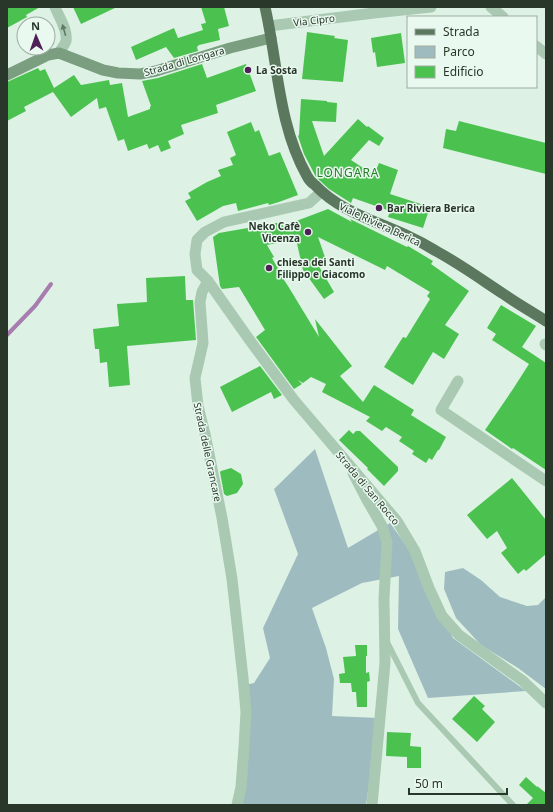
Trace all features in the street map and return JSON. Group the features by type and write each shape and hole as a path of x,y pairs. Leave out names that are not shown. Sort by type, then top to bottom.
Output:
{"main road":[{"name":"Viale Riviera Berica","path":"265,7 281,101 287,126 297,157 308,178 321,192 336,203 354,213 410,237 437,251 546,321"},
{"name":"Strada di Longara","path":"59,53 118,74 140,74 156,71 230,48 271,38"},
{"path":"7,75 48,55 59,53"}],"street":[{"path":"56,7 66,35 66,43 59,53"},
{"name":"Via Cipro","path":"269,26 374,12 431,7"},
{"path":"491,7 501,16"},
{"path":"537,47 546,54"},
{"path":"208,281 197,270 195,254 197,240 205,232 224,222 309,203 321,192"},
{"name":"Strada di San Rocco","path":"208,281 294,400 397,521 415,551 429,588 442,616 459,635 523,681 546,703"},
{"name":"Strada delle Grancare","path":"208,281 202,292 200,302 203,343 195,378 198,406 221,510 232,578 243,678 246,712 241,787 238,805"},
{"path":"458,381 441,410 546,481"},
{"path":"350,465 367,500 382,526 388,542 384,599 385,663 372,805"}],"lane":[{"path":"385,637 418,703 513,805"}],"green space":[{"path":"315,449 348,548 390,523 413,555 453,638 526,691 428,698 398,629 399,576 362,583 312,608 326,648 334,679 332,716 379,718 366,805 238,805 245,685 254,683 270,658 263,628 298,554 274,489"},
{"path":"463,568 481,580 500,597 527,606 538,605 546,597 546,689 518,668 481,645 456,618 444,589 445,572"}],"building":[{"path":"7,7 40,7 26,16 16,16 16,23 7,28"},
{"path":"73,7 117,7 81,24"},
{"path":"201,7 224,7 229,26 218,29 220,40 199,45 197,47 198,51 174,58 166,47 136,60 131,47 174,28 178,38 203,30 201,24 206,23"},
{"path":"307,32 335,36 334,38 348,40 343,82 302,79"},
{"path":"401,33 405,63 377,67 371,38"},
{"path":"202,64 207,78 246,64 256,91 216,105 218,113 181,125 184,134 168,141 171,148 161,152 158,145 149,149 147,144 128,151 124,139 118,141 106,107 99,109 97,98 71,117 53,92 24,107 26,111 7,121 7,82 38,68 40,71 45,69 54,88 74,75 81,85 109,80 110,85 122,83 128,117 150,109 151,106 142,81 158,78"},
{"path":"301,99 337,103 336,122 312,121 324,156 358,119 384,138 379,146 369,140 351,160 374,175 379,163 398,170 390,194 430,207 423,228 388,217 390,211 353,198 351,203 329,189 316,177 304,154 298,136"},
{"path":"459,121 546,143 546,174 443,148 446,129 456,131"},
{"path":"251,122 255,132 259,130 269,156 280,152 298,195 269,205 268,203 238,211 236,203 223,206 197,221 185,201 191,198 188,193 221,176 218,170 233,165 230,158 236,155 227,132"},
{"path":"328,209 352,222 350,219 407,247 408,246 433,261 431,264 469,291 445,325 459,334 444,359 433,352 413,385 384,367 403,337 406,338 430,299 427,296 430,292 387,266 385,270 318,237 326,260 317,263 334,292 324,299 303,270 296,239 267,245 284,280 319,337 315,319 352,366 340,376 363,402 374,385 414,410 411,415 446,437 432,460 429,458 426,463 412,454 414,451 399,441 402,437 386,427 382,431 366,421 370,417 322,392 326,384 311,377 303,383 298,380 302,384 294,389 256,337 265,330 239,287 222,289 220,286 213,237 219,233 282,222 283,226"},
{"path":"185,276 186,300 193,300 196,340 127,346 130,385 109,387 107,362 100,363 99,349 95,349 93,329 119,326 117,304 147,302 146,278"},
{"path":"501,305 536,326 522,347 546,363 546,470 485,430 529,364 492,340 496,334 487,328"},
{"path":"260,366 282,395 274,399 271,392 232,412 220,387"},
{"path":"349,430 353,434 356,431 360,431 398,467 398,471 384,486 339,440"},
{"path":"231,468 241,474 243,484 237,493 227,496 224,494 220,472"},
{"path":"512,478 546,520 546,554 526,571 524,569 518,574 501,553 507,548 497,531 487,539 467,515"},
{"path":"355,645 367,645 366,673 369,672 370,681 367,682 367,707 357,707 356,692 352,692 351,683 340,683 339,674 345,673 343,657 356,656"},
{"path":"474,696 485,706 482,709 495,722 477,742 452,719"},
{"path":"387,732 411,733 410,746 421,747 421,768 407,768 407,757 386,756"},
{"path":"526,777 546,793 546,805 526,805 533,798 519,785"}],"waterway":[{"path":"7,335 35,306 51,284"}],"place":[{"name":"La Sosta","path":"248,70"},
{"name":"Bar Riviera Berica","path":"379,208"},
{"name":"Neko Cafè Vicenza","path":"308,232"},
{"name":"chiesa dei Santi Filippo e Giacomo","path":"269,268"}],"district":[{"name":"LONGARA","path":"348,173"}]}
